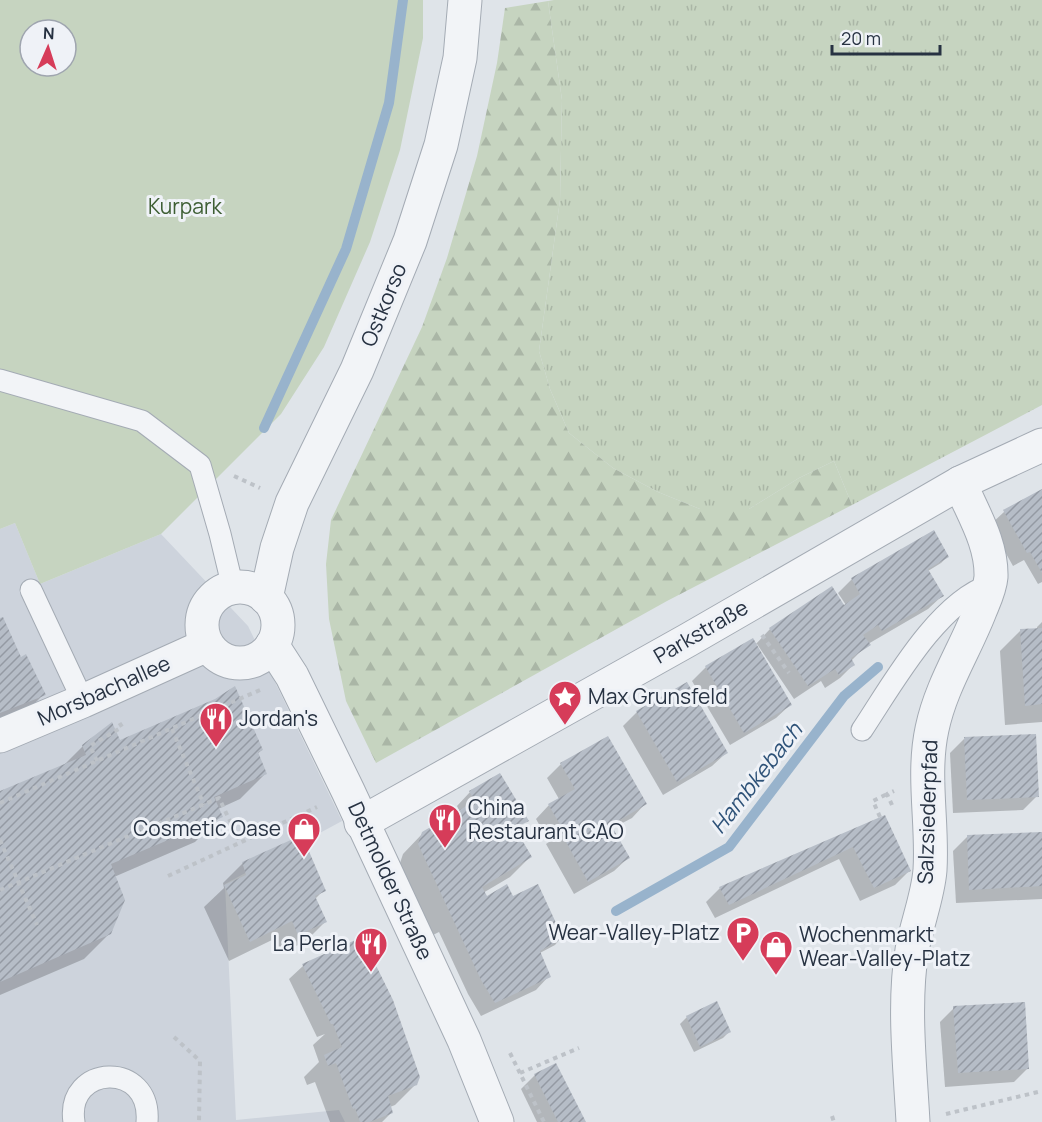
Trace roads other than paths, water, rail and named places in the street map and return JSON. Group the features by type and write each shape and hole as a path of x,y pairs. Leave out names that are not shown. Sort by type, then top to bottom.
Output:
{"street":[{"name":"Ostkorso","path":"266,598 277,548 292,503 357,370 413,231 441,145 460,58 465,0"},
{"name":"Parkstraße","path":"362,823 698,635 960,483 1042,445"},
{"name":"Salzsiederpfad","path":"925,1119 909,1041 913,948 930,871 927,777 931,731 941,693 968,640 990,585 990,555 981,527 960,483"},
{"path":"233,588 256,591 266,598 274,608 277,621 277,633 272,645 259,658 250,662 225,661 215,654 207,645 202,634 205,610 212,600 221,592 233,588"},
{"name":"Morsbachallee","path":"0,736 207,645"},
{"name":"Detmolder Straße","path":"272,645 292,676 362,823 464,1040 497,1122"}],"lane":[{"path":"0,380 142,421 200,465 233,588"},
{"path":"862,730 915,651 939,621 976,590 990,585"},
{"path":"31,590 83,701"},
{"path":"74,1122 73,1113 80,1092 87,1084 107,1076 119,1078 138,1088 148,1110 147,1122"}],"waterway":[{"path":"264,428 346,249 389,103 403,0"},
{"name":"Hambkebach","path":"616,911 729,847 844,696 878,667"}],"place":[{"name":"Max Grunsfeld","path":"565,726"},
{"name":"Jordan's","path":"216,748"},
{"name":"China Restaurant CAO","path":"445,849"},
{"name":"Cosmetic Oase","path":"304,858"},
{"name":"Wear-Valley-Platz","path":"743,962"},
{"name":"La Perla","path":"371,973"},
{"name":"Wochenmarkt Wear-Valley-Platz","path":"776,976"}],"park label":[{"name":"Kurpark","path":"185,207"}]}
